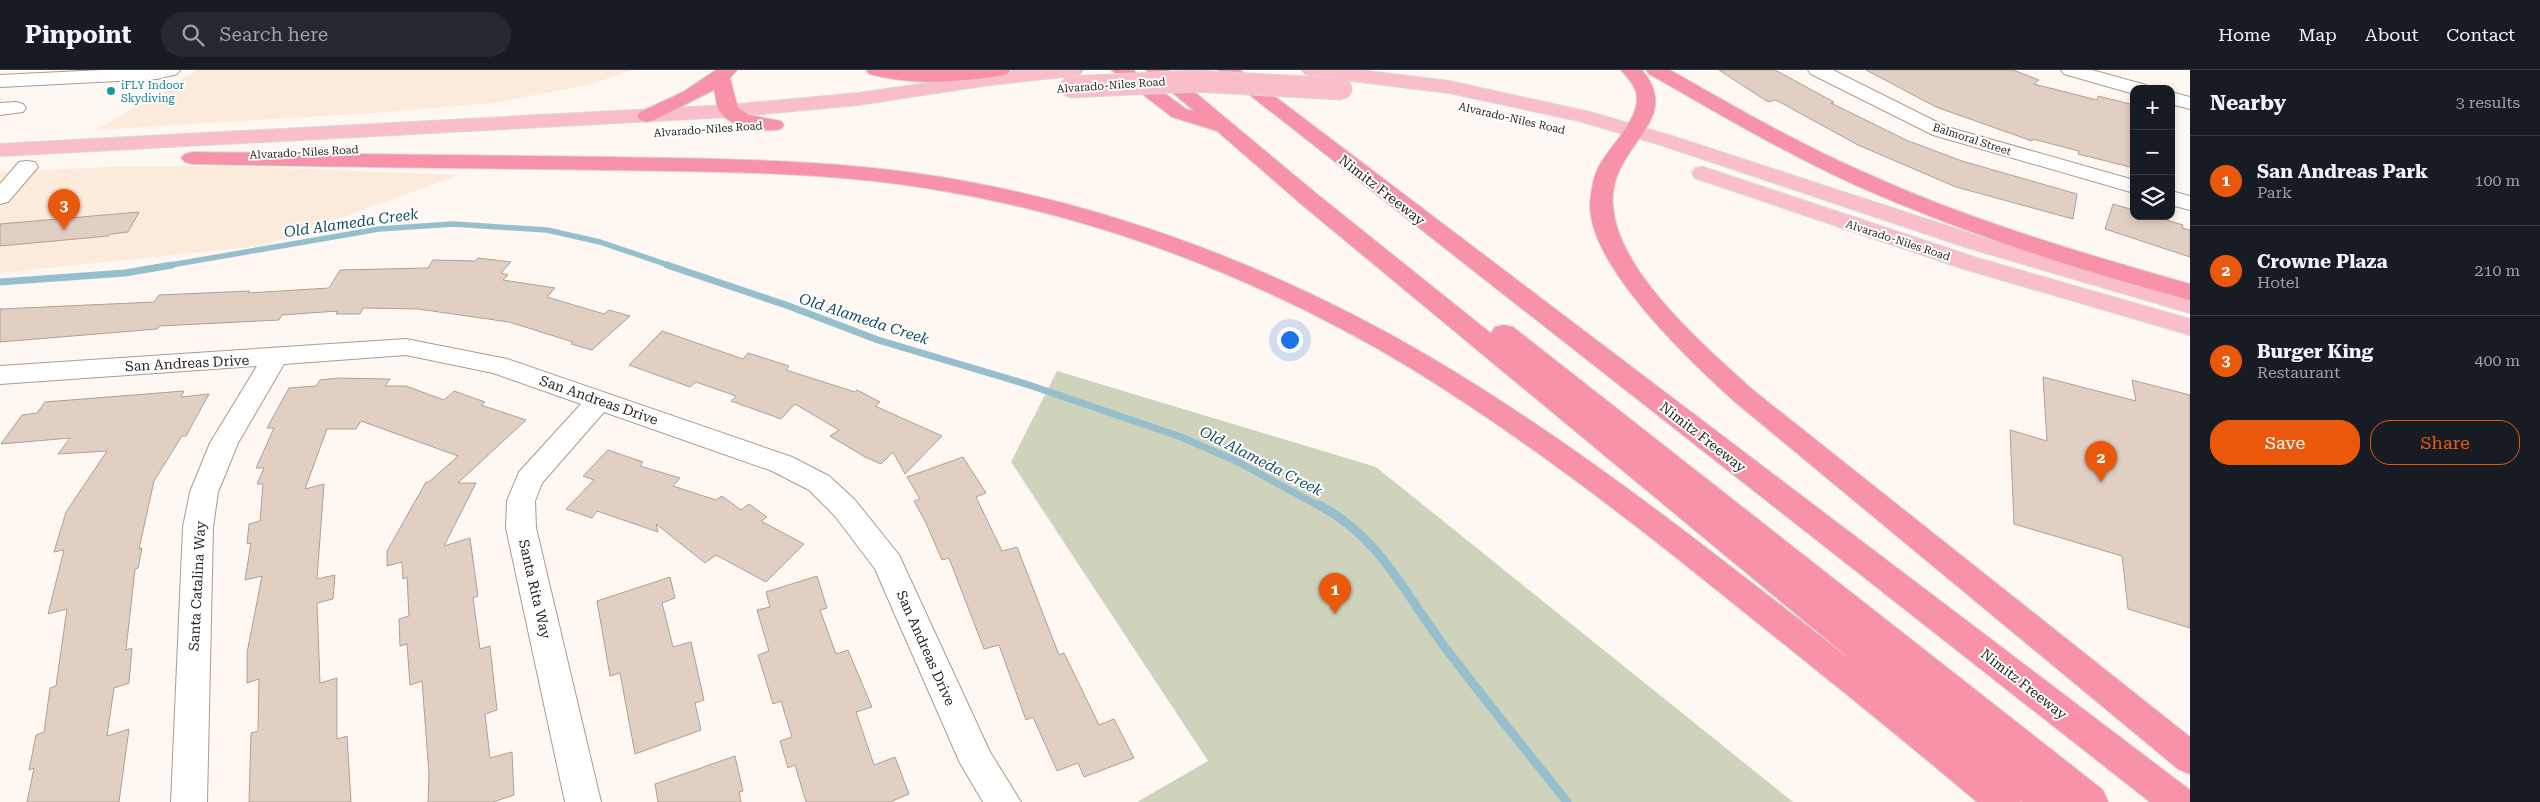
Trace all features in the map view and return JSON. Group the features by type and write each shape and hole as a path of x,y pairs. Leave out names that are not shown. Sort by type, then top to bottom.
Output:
{"highway":[{"path":"876,70 898,75 943,76 1000,70"},
{"path":"1121,70 1178,113 1228,128"},
{"path":"1156,70 1228,128 1317,205 2049,802"},
{"name":"Nimitz Freeway","path":"1228,70 2176,801"},
{"path":"1632,70 1648,95 1648,106 1644,116 1628,138 1605,177 1602,191 1604,219 1611,238 1626,270 1643,294 1690,347 1744,396 2190,758"},
{"path":"1656,70 1795,148 1905,199 2037,247 2190,292"},
{"path":"647,116 672,105 724,74 729,111 743,120 774,125"},
{"path":"192,158 725,165 815,169 901,178 987,193 1075,214 1163,241 1254,277 1345,321 1404,354 1514,424 1653,522 1912,726 2003,802"},
{"path":"1264,159 1305,172 2090,802"}],"main road":[{"name":"Alvarado-Niles Road","path":"0,150 729,111 858,99 1073,70"},
{"name":"Alvarado-Niles Road","path":"1312,70 1400,79 1534,104 1914,245 2190,327"},
{"name":"Alvarado-Niles Road","path":"0,168 774,125 869,115 1058,88 1196,81 1342,89 1482,110 1628,138 1964,240 2190,305"}],"street":[{"path":"0,80 46,70"},
{"path":"0,80 157,73 170,70"},
{"name":"Balmoral Street","path":"1818,70 1940,131 2130,186"},
{"path":"2071,70 2130,86"},
{"path":"2175,99 2190,103"},
{"path":"0,197 27,167"},
{"path":"2175,199 2190,203"},
{"name":"San Andreas Drive","path":"0,374 275,358 406,348 498,365 782,464 819,483 846,508 888,563 977,763 1003,802"},
{"name":"Santa Catalina Way","path":"190,802 198,527 204,492 224,443 275,358"},
{"name":"Santa Rita Way","path":"583,802 521,528 521,501 529,479 599,400"}],"shaded area":[{"path":"197,70 633,70 589,85 492,103 387,112 96,130"},
{"path":"129,166 226,166 460,175 261,246 0,273 0,172"}],"green space":[{"path":"1057,371 1376,467 1793,802 1137,802 1208,761 1011,462"}],"building":[{"path":"1719,70 1775,70 1834,102 1831,103 1906,140 1962,161 2077,194 2073,219 1956,187 1858,145 1776,100 1768,102"},
{"path":"1866,70 2013,70 2039,80 2034,84 2097,100 2098,96 2130,104 2130,167 2078,154 2079,151 2033,139 2032,141 1936,107"},
{"path":"2113,204 2130,209 2130,220 2167,220 2183,225 2182,228 2190,230 2190,257 2105,229"},
{"path":"139,212 128,232 108,236 0,246 0,224"},
{"path":"478,258 511,262 501,273 508,275 503,280 555,288 547,297 604,314 609,310 630,316 592,350 571,344 573,342 509,322 418,309 363,308 360,314 336,314 338,311 282,315 279,320 160,326 157,329 0,342 0,309 154,302 159,295 250,291 248,293 329,288 340,270 428,268 433,260 475,261"},
{"path":"662,331 743,359 748,353 789,366 786,370 855,392 857,390 880,402 875,406 942,436 905,474 893,452 881,464 865,457 830,436 839,430 795,404 781,419 731,401 736,396 696,382 690,387 629,365"},
{"path":"2043,377 2136,401 2132,380 2190,395 2190,628 2128,609 2122,556 2014,524 2010,430 2047,441"},
{"path":"338,378 390,379 385,386 406,386 444,400 454,391 485,402 481,405 526,420 458,483 476,483 444,546 470,538 478,596 473,598 480,649 490,646 497,710 485,714 490,758 512,752 514,795 493,802 428,802 429,774 422,681 410,685 407,644 400,646 399,619 409,616 407,577 403,579 402,562 387,566 387,551 426,482 429,482 458,456 361,421 356,429 327,429 305,489 324,484 317,579 335,575 333,599 317,603 320,683 337,678 337,739 347,736 351,802 249,802 251,733 258,731 259,679 247,683 247,653 262,576 245,580 251,543 247,544 249,524 260,521 263,484 257,484 264,468 256,468 274,428 267,428 289,388 316,386 320,380"},
{"path":"184,391 181,397 209,394 186,436 182,436 154,481 139,549 142,548 138,568 135,569 126,650 132,648 129,683 114,688 107,736 129,729 119,802 27,802 34,768 29,770 36,735 44,732 50,688 56,686 67,609 48,614 64,550 54,552 66,512 107,451 58,454 70,438 1,444 22,415 37,413 45,402"},
{"path":"608,450 643,462 640,466 680,478 673,486 716,500 722,496 741,510 749,504 767,517 761,521 804,544 766,582 716,555 705,563 656,524 658,532 597,511 592,518 566,509 594,480 583,476"},
{"path":"963,457 986,493 976,497 1002,551 1017,547 1059,655 1064,653 1099,725 1114,719 1134,758 1084,777 1078,763 1057,771 1033,717 1026,720 999,645 984,649 949,558 942,560 914,501 920,499 907,477"},
{"path":"817,576 827,608 820,610 836,654 848,650 872,707 856,712 874,765 895,757 909,794 890,802 806,802 795,765 788,768 780,741 792,737 781,701 773,704 758,655 769,651 757,610 770,607 766,592"},
{"path":"670,577 675,598 662,603 673,647 691,642 704,700 695,703 701,730 635,754 620,673 610,676 597,601"},
{"path":"735,756 743,791 739,792 741,802 658,802 655,784"}],"waterway":[{"name":"Old Alameda Creek","path":"165,266 379,229 453,224 547,230 600,242 671,266"},
{"name":"Old Alameda Creek","path":"0,282 125,273 172,265"},
{"name":"Old Alameda Creek","path":"667,265 786,305 878,340 1029,385 1181,437 1236,461 1321,507"},
{"name":"Old Alameda Creek","path":"1319,505 1341,518 1375,550 1390,568 1444,646 1567,802"}],"place":[{"name":"iFLY Indoor Skydiving","path":"111,91"},
{"name":"Burger King","path":"64,230"},
{"name":"Crowne Plaza","path":"2101,482"},
{"name":"San Andreas Park","path":"1335,614"}]}
